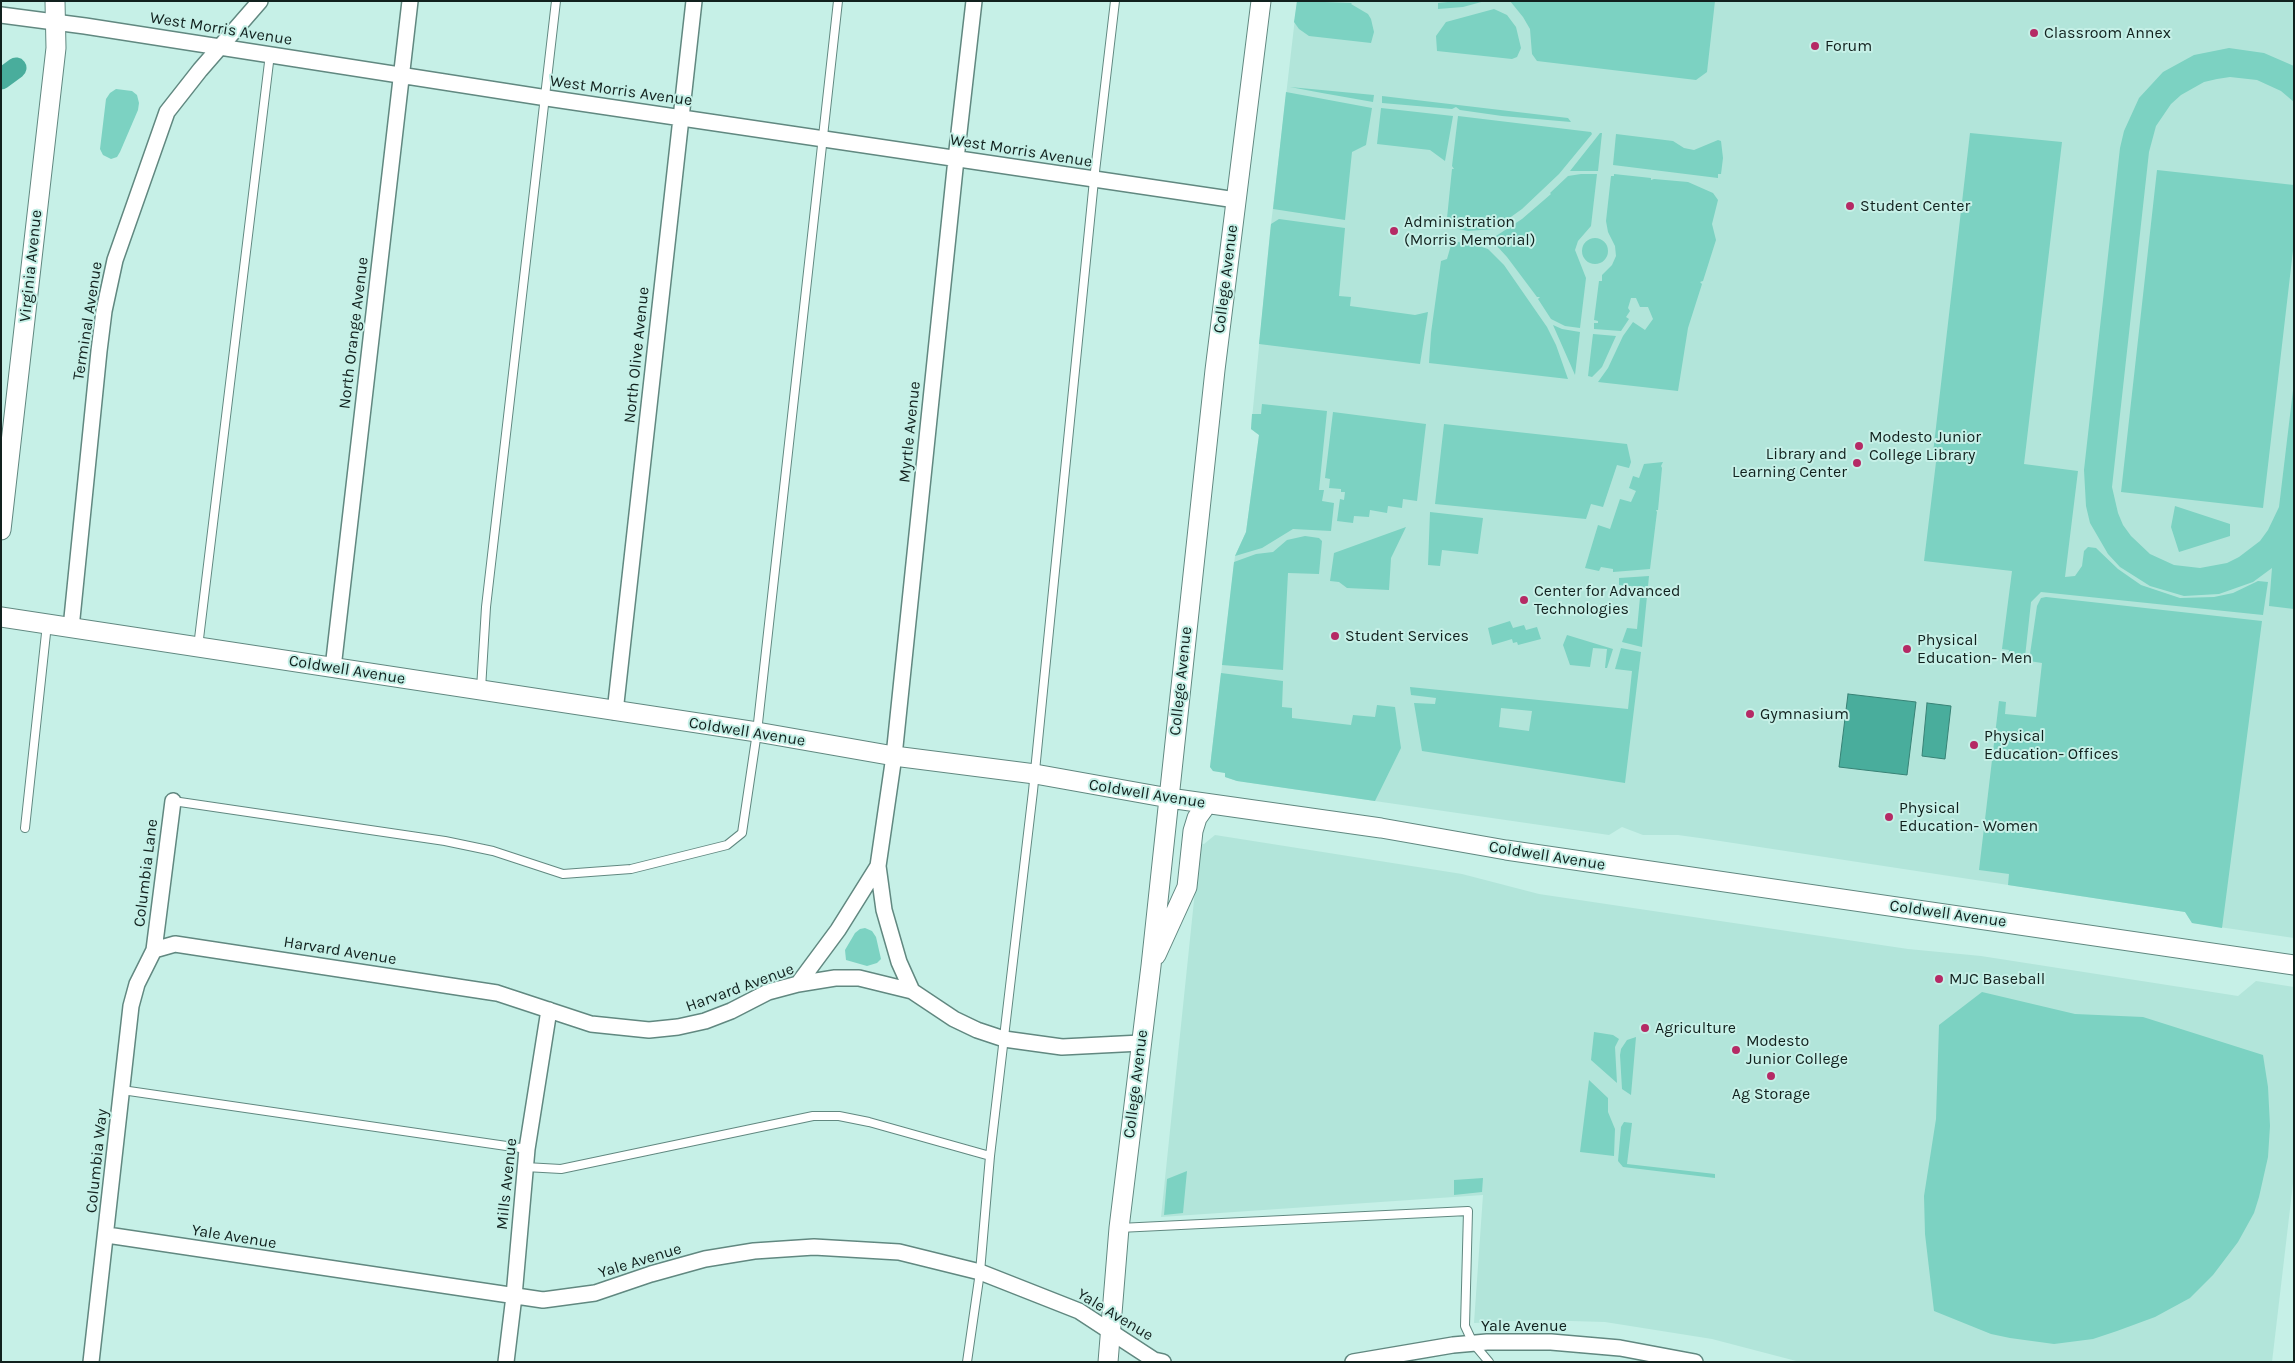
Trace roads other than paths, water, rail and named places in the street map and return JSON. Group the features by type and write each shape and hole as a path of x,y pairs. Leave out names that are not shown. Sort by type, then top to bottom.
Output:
{"street":[{"name":"Virginia Avenue","path":"1,530 56,48 55,1"},
{"name":"Terminal Avenue","path":"71,628 99,351 104,310 115,260 167,112 220,46 260,1"},
{"name":"North Orange Avenue","path":"333,668 410,1"},
{"name":"North Olive Avenue","path":"615,712 694,1"},
{"name":"Myrtle Avenue","path":"912,990 899,962 887,918 878,866 894,756 974,1"},
{"name":"College Avenue","path":"1108,1362 1119,1228 1151,966 1214,370 1260,1"},
{"name":"West Morris Avenue","path":"1,15 220,46 547,98 1236,200"},
{"name":"Coldwell Avenue","path":"1,617 481,689 615,712 757,732 894,756 1035,774 1169,798 1381,828 1506,850 2294,965"},
{"name":"Columbia Lane","path":"154,950 174,801"},
{"path":"1151,966 1174,921 1187,887 1193,832 1197,818 1207,804"},
{"name":"Myrtle Avenue","path":"798,984 838,930 878,866"},
{"name":"Harvard Avenue","path":"154,950 175,944 487,991 592,1024 649,1030 678,1027 705,1021 731,1011 768,992 798,984 835,978 859,978 912,990 954,1018 977,1030 1004,1039 1062,1047 1141,1042"},
{"name":"Columbia Way","path":"91,1362 132,1006 137,984 154,950"},
{"name":"Mills Avenue","path":"506,1362 527,1149 549,1010"},
{"name":"Yale Avenue","path":"107,1236 543,1300 596,1292 705,1259 754,1251 814,1247 899,1252 980,1272 1079,1311 1154,1360 1162,1362"},
{"name":"Yale Avenue","path":"1354,1362 1472,1344 1552,1342 1620,1348 1695,1362"}],"lane":[{"path":"481,689 486,607 547,98 556,1"},
{"path":"174,801 445,841 493,850 563,874 631,869 713,850 727,845 742,833 757,732 821,138 838,1"},
{"path":"967,1362 980,1272 990,1156 1035,774 1094,180 1115,1"},
{"path":"198,647 270,54"},
{"path":"25,828 46,624"},
{"path":"122,1090 527,1149"},
{"path":"525,1166 560,1169 813,1116 839,1116 869,1122 990,1156"},
{"path":"1119,1228 1468,1211 1465,1326 1472,1344 1489,1362"}],"waterway":[{"path":"1,79 16,68"}],"place":[{"name":"Classroom Annex","path":"2034,33"},
{"name":"Forum","path":"1815,46"},
{"name":"Student Center","path":"1850,206"},
{"name":"Administration (Morris Memorial)","path":"1394,231"},
{"name":"Modesto Junior College Library","path":"1859,446"},
{"name":"Library and Learning Center","path":"1857,463"},
{"name":"Center for Advanced Technologies","path":"1524,600"},
{"name":"Student Services","path":"1335,636"},
{"name":"Physical Education- Men","path":"1907,649"},
{"name":"Gymnasium","path":"1750,714"},
{"name":"Physical Education- Offices","path":"1974,745"},
{"name":"Physical Education- Women","path":"1889,817"},
{"name":"MJC Baseball","path":"1939,979"},
{"name":"Agriculture","path":"1645,1028"},
{"name":"Modesto Junior College","path":"1736,1050"},
{"name":"Ag Storage","path":"1771,1076"}]}
